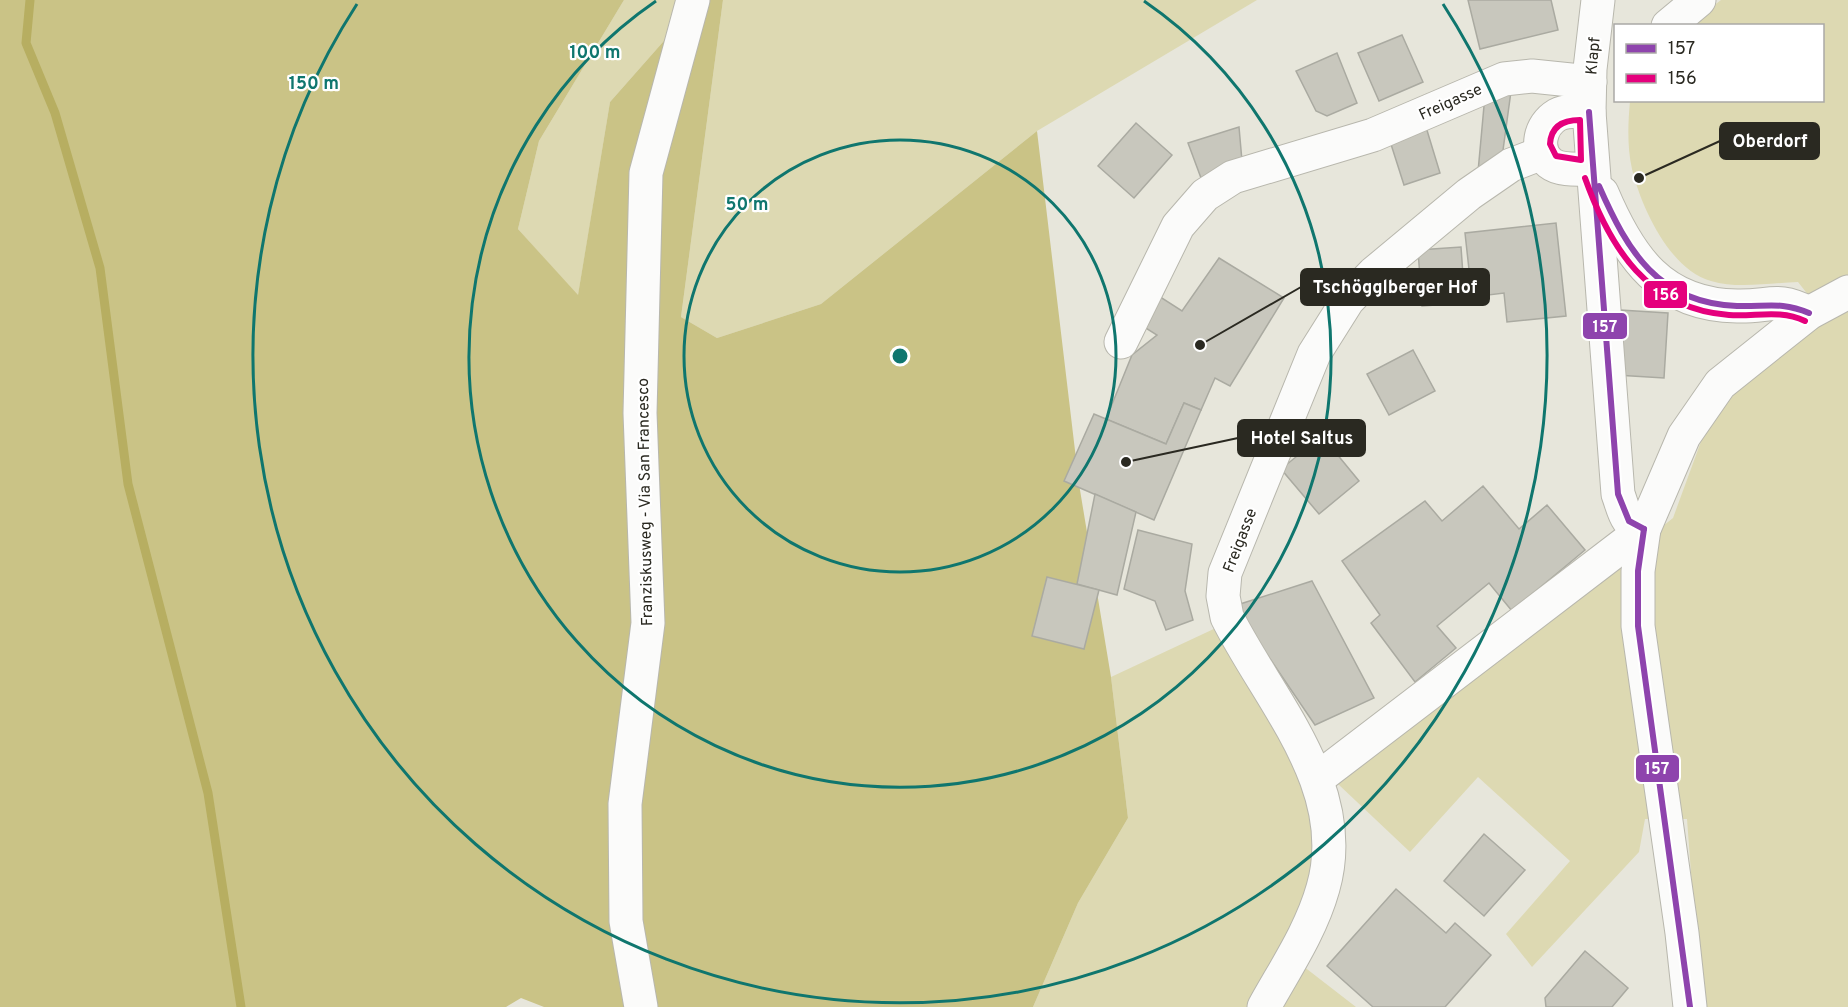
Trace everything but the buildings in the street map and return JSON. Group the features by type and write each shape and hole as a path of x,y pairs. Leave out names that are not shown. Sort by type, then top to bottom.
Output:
{"street":[{"name":"Franziskusweg - Via San Francesco","path":"641,1007 626,921 625,804 648,624 640,412 646,173 693,0"},
{"name":"Klapf","path":"1598,0 1598,89 1592,169 1618,494 1627,520 1634,527 1644,529"},
{"path":"1670,24 1699,0"},
{"name":"Freigasse","path":"1121,342 1178,226 1205,195 1233,177 1373,135 1504,79 1532,76 1598,89"},
{"path":"1598,89 1547,122 1540,142 1542,153 1551,163 1560,167 1592,169 1618,230 1630,249 1659,280 1677,294 1699,302 1738,306 1776,302 1792,304 1809,313"},
{"name":"Freigasse","path":"1264,1007 1309,926 1323,888 1328,854 1328,824 1317,779 1227,616 1223,596 1225,573 1314,354 1348,300 1390,260 1469,194 1511,165 1542,153"},
{"path":"1690,1007 1682,933 1638,626 1638,571 1644,529 1684,436 1720,384 1809,313 1848,292"},
{"path":"1317,779 1644,529"}],"shaded area":[{"path":"0,0 624,0 539,141 518,229 578,295 610,102 700,0 723,0 681,317 717,338 821,304 1037,131 1079,484 1111,677 1128,818 1078,903 1033,1007 544,1007 521,998 506,1007 0,1007"},
{"path":"624,0 700,0 610,102 578,296 518,229 539,141"},
{"path":"723,0 1257,0 1037,131 821,304 717,338 681,317"},
{"path":"1721,0 1848,0 1848,1007 1701,1007 1687,819 1645,819 1639,852 1532,967 1506,934 1570,861 1478,777 1410,852 1338,784 1673,518 1703,436 1746,378 1824,315 1798,282 1732,285 1696,275 1683,264 1670,251 1642,201 1630,161 1628,126 1630,102 1824,102 1824,24 1689,24"},
{"path":"1218,627 1306,783 1314,811 1313,879 1281,949 1356,1007 1033,1007 1078,903 1128,818 1111,677"}],"waterway":[{"path":"30,0 26,43 55,113 100,268 128,484 208,793 241,1007"}],"transit line":[{"name":"157","path":"1589,112 1618,494 1629,521 1644,529"},
{"name":"156","path":"1580,120 1581,160 1556,156 1550,144 1555,128 1568,121 1580,120"},
{"name":"156","path":"1585,178 1595,204 1620,251 1654,287 1676,301 1701,310 1729,315 1786,315 1805,321"},
{"name":"157","path":"1599,186 1610,210 1635,252 1649,270 1666,284 1686,295 1710,303 1737,306 1782,306 1809,313"},
{"name":"157","path":"1644,529 1638,571 1638,626 1690,1007"}],"place":[{"name":"Oberdorf","path":"1639,178"},
{"name":"Tschögglberger Hof","path":"1200,345"},
{"name":"Hotel Saltus","path":"1126,462"}]}
